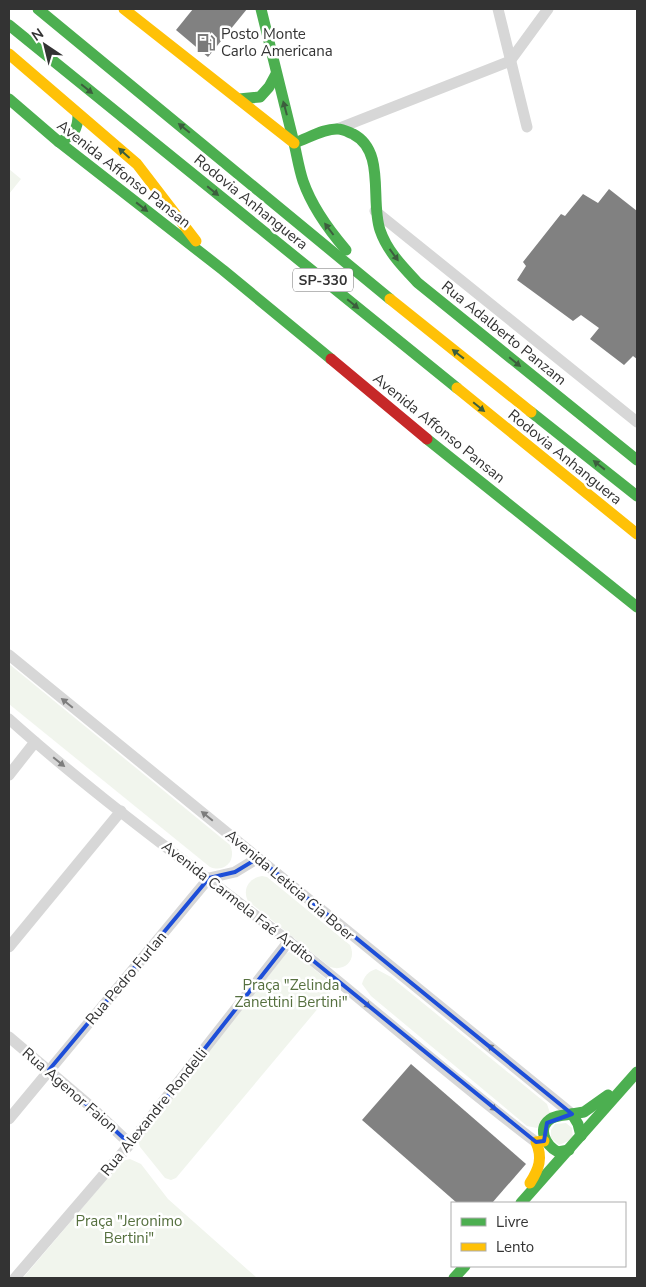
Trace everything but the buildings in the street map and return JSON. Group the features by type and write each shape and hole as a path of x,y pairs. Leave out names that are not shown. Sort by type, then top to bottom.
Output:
{"main road":[{"name":"Rodovia Anhanguera","path":"38,9 438,338 637,496"},
{"path":"124,9 294,143"},
{"path":"261,9 303,182 315,209 327,228 353,258 438,338"},
{"name":"Rodovia Anhanguera","path":"9,25 637,534"},
{"name":"Avenida Affonso Pansan","path":"9,54 137,164 151,180 182,224 223,270"},
{"path":"239,99 260,97 269,87 276,74"},
{"name":"Avenida Affonso Pansan","path":"9,99 59,142 223,270 466,471 637,607"},
{"path":"59,142 70,138 78,128 78,115"},
{"path":"294,143 336,129"},
{"name":"Rua Adalberto Panzam","path":"336,129 348,131 366,146 375,168 376,211 379,230 390,250 418,283 637,460"},
{"path":"522,1202 637,1072"},
{"path":"522,1202 524,1191 536,1173 541,1158 540,1142 544,1129 551,1119 557,1116 584,1112 613,1090 627,1084"},
{"path":"572,1114 578,1124 581,1136"},
{"path":"540,1142 558,1152 569,1150"},
{"path":"454,1278 464,1267"}],"street":[{"path":"498,9 527,127"},
{"path":"336,129 510,61 548,9"},
{"path":"376,211 637,422"},
{"name":"Avenida Leticia Cia Boer","path":"9,655 572,1114"},
{"name":"Avenida Carmela Faé Ardito","path":"9,719 121,811 289,941 540,1142"},
{"path":"9,775 35,742"},
{"path":"9,948 121,811"},
{"path":"208,878 235,872 258,858"},
{"name":"Rua Pedro Furlan","path":"9,1119 208,878"},
{"name":"Rua Alexandre Rondelli","path":"15,1278 130,1144 289,941"},
{"name":"Rua Agenor Faion","path":"9,1037 49,1070 130,1144"}],"highlighted area":[{"path":"258,858 572,1114 547,1123 544,1141 536,1142 289,941 130,1144 49,1070 209,878 235,872"}],"green space":[{"path":"9,169 21,179 9,194"},
{"path":"9,664 230,845 232,856 228,864 220,868 210,867 9,704"},
{"path":"262,876 267,877 350,945 352,955 348,964 340,968 330,967 248,901 246,888 253,879"},
{"name":"Praça \"Zelinda Zanettini Bertini\"","path":"286,953 295,953 327,980 331,987 330,994 176,1178 171,1180 165,1178 140,1147 138,1141"},
{"path":"376,969 391,977 547,1104 550,1113 537,1128 527,1126 371,996 362,984 367,974"},
{"path":"566,1123 572,1128 573,1139 559,1145 551,1138 551,1130 555,1124"},
{"name":"Praça \"Jeronimo Bertini\"","path":"130,1159 141,1164 168,1199 257,1278 23,1278 122,1161"}],"traffic: fast":[{"path":"38,9 390,299"},
{"path":"261,9 294,143"},
{"path":"9,25 457,388"},
{"path":"239,99 260,97 269,87 276,74"},
{"path":"9,99 59,142 223,270 331,359"},
{"path":"59,142 74,132 78,115"},
{"path":"294,143 333,129 344,130 363,142 370,152 373,164 377,218 380,230 391,252 401,265 418,283 637,460"},
{"path":"294,143 302,176 311,200 327,226 346,250"},
{"path":"531,412 637,496"},
{"path":"427,439 637,607"},
{"path":"522,1202 637,1072"},
{"path":"572,1114 584,1112 608,1095"},
{"path":"569,1150 558,1152 549,1145 543,1131 547,1122 554,1117 572,1114 578,1124 581,1136"},
{"path":"454,1278 464,1267"}],"traffic: slow":[{"path":"124,9 294,143"},
{"path":"9,54 137,164 196,241"},
{"path":"390,299 531,412"},
{"path":"457,388 637,534"},
{"path":"530,1183 536,1173 540,1158 536,1142 544,1141"}],"traffic: jam":[{"path":"331,359 427,439"}],"place":[{"name":"Posto Monte Carlo Americana","path":"206,43"}]}
